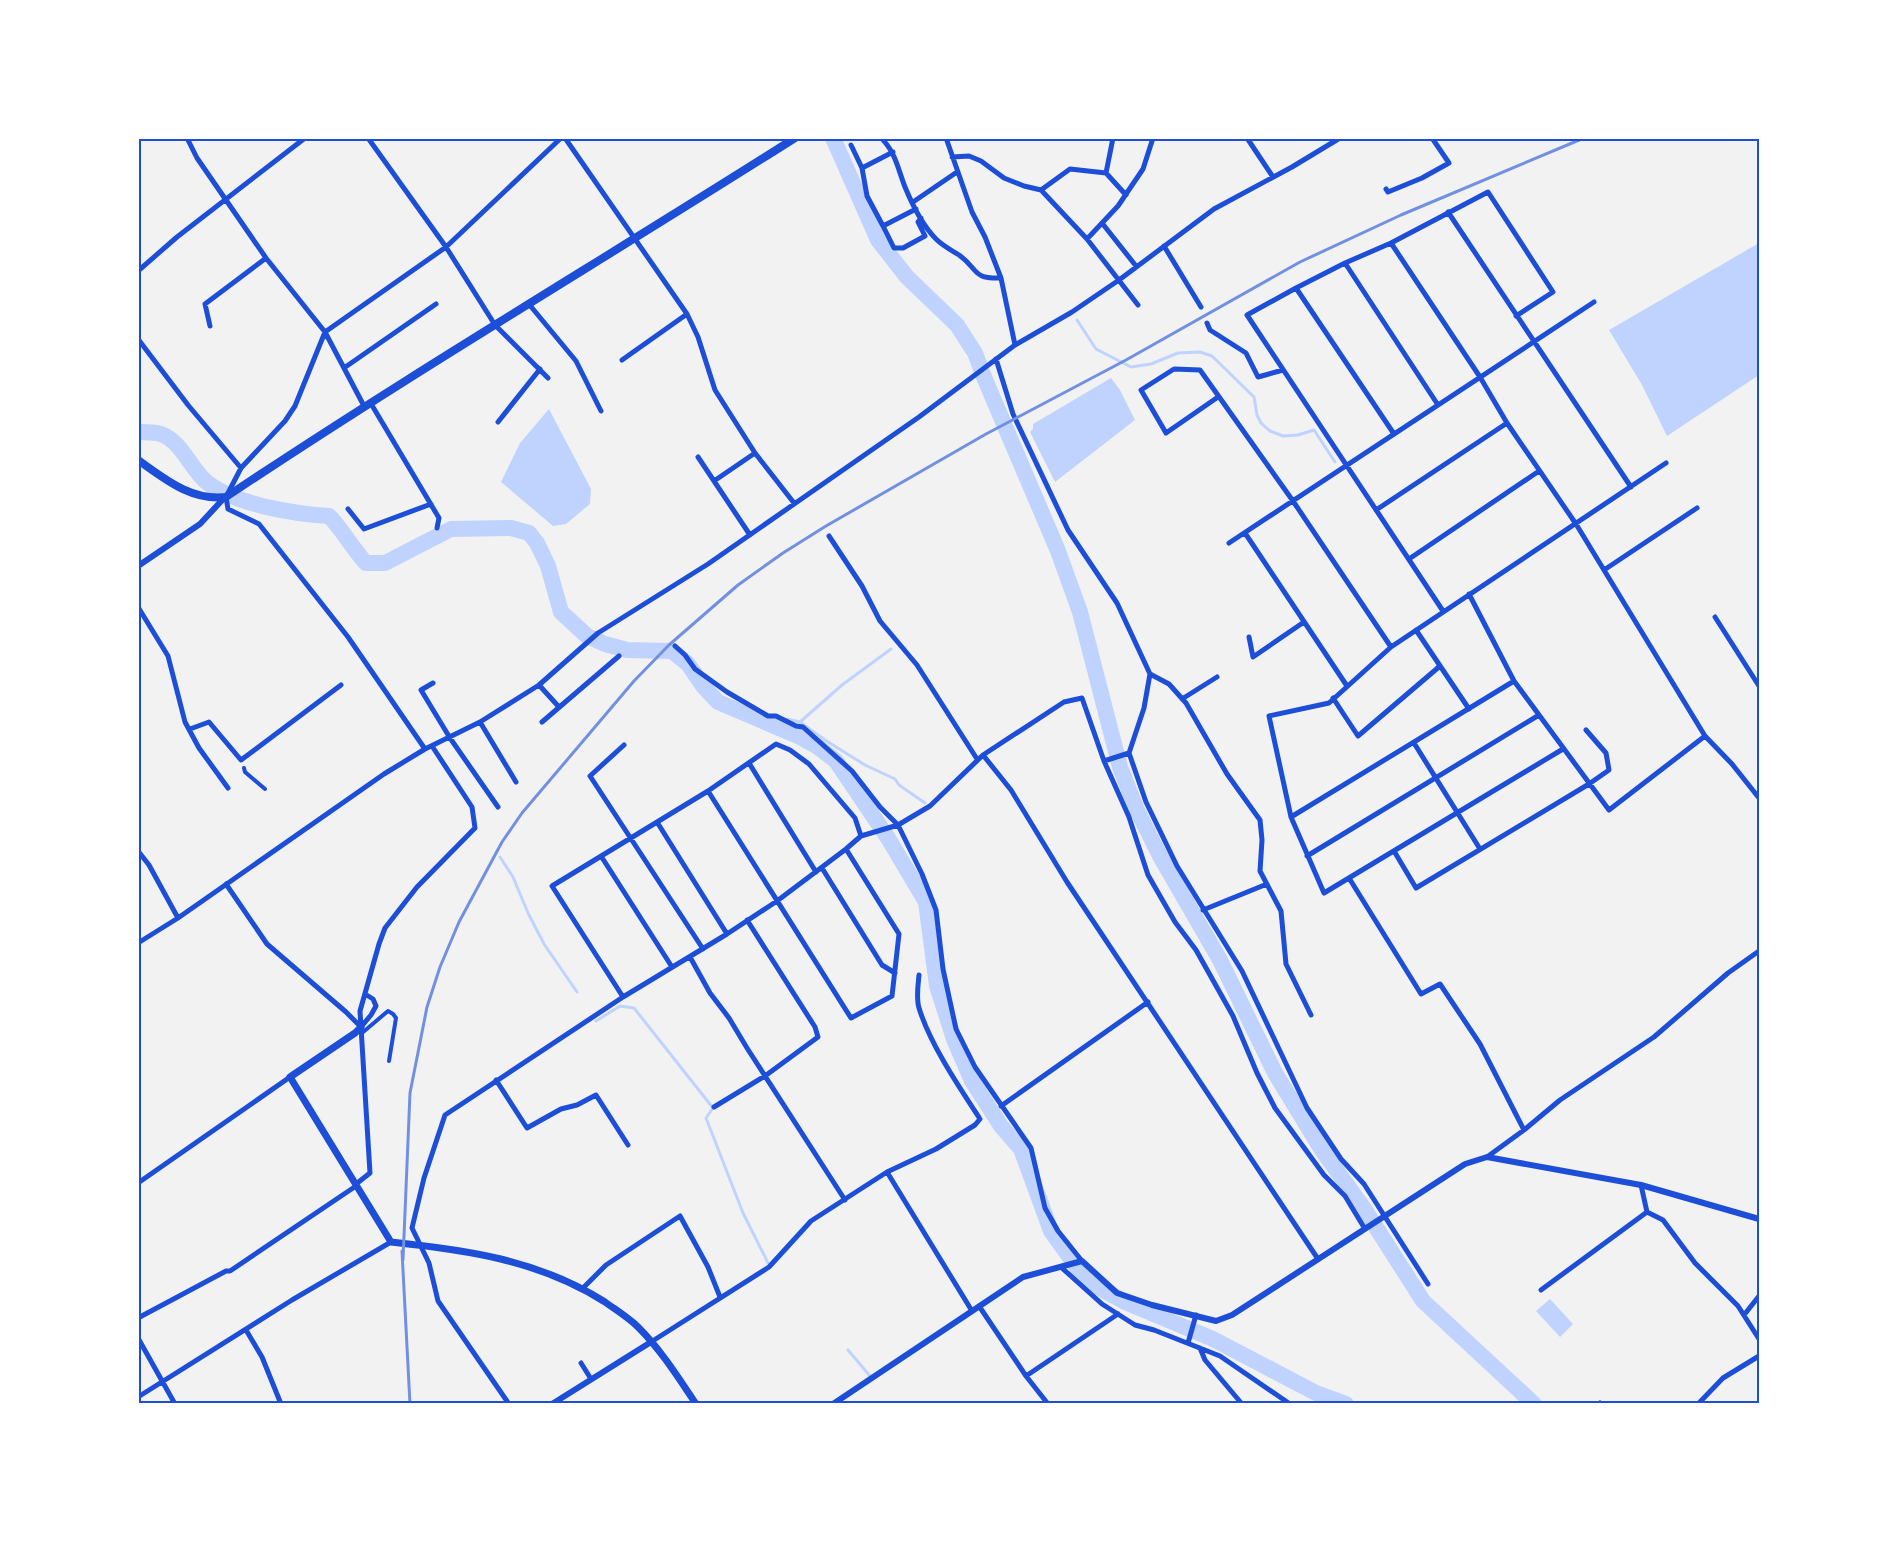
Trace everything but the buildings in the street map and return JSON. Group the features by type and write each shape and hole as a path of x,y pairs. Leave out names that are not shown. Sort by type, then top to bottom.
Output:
{"highway":[{"path":"138,460 189,493 226,497 367,404 528,303 636,239 795,138"}],"main road":[{"path":"361,1030 290,1077 391,1242 455,1248 494,1257 550,1273 583,1288 636,1325 664,1356 696,1404"}],"street":[{"path":"187,138 197,158 266,258 325,332 344,368 431,504 439,518 437,528"},
{"path":"138,271 177,237 305,138"},
{"path":"368,138 446,247 495,325 549,378"},
{"path":"138,566 200,524 226,497 241,468 295,406 325,332 446,247 563,138 687,314 698,337 715,390 755,453 794,503"},
{"path":"880,138 893,152 906,189 921,218 935,238 959,255 976,274 985,279 1001,278"},
{"path":"946,138 957,172 1001,278 1015,345"},
{"path":"1106,173 1113,138"},
{"path":"1087,239 1126,195 1143,169 1153,138"},
{"path":"1247,138 1273,177"},
{"path":"138,944 384,774 425,749 480,722 540,685 597,634 708,564 919,417 1015,345 1072,312 1214,209 1273,177 1329,141 1340,138"},
{"path":"1386,189 1388,192 1422,178 1449,163 1432,138"},
{"path":"852,145 862,168 867,196 894,248 903,248 925,236 918,222 921,218"},
{"path":"862,168 893,152"},
{"path":"952,157 969,156 981,161 1004,178 1041,190 1087,239 1138,305"},
{"path":"1041,190 1070,169 1106,173 1126,195"},
{"path":"913,202 957,172"},
{"path":"1443,611 1247,315 1488,192 1553,292 1516,316"},
{"path":"883,226 916,209"},
{"path":"1448,212 1631,487"},
{"path":"1102,223 1136,266"},
{"path":"1391,243 1480,377 1507,423 1576,524 1706,736 1759,798"},
{"path":"1164,246 1201,307"},
{"path":"210,327 205,304 266,258"},
{"path":"1345,263 1438,405"},
{"path":"1296,288 1394,434"},
{"path":"1229,543 1594,302"},
{"path":"528,303 576,361 601,411"},
{"path":"344,368 436,304"},
{"path":"622,360 687,314"},
{"path":"1207,323 1210,330 1246,353 1258,377 1283,370"},
{"path":"138,339 188,405 241,468"},
{"path":"996,359 1013,414 1068,530 1116,603 1150,674 1144,708 1127,754 1146,802 1177,866 1242,971 1312,1117 1341,1159 1364,1184 1428,1284"},
{"path":"498,422 540,369"},
{"path":"1218,397 1166,433 1141,390 1174,369 1200,370 1293,501 1391,647"},
{"path":"1376,510 1507,423"},
{"path":"714,481 755,453"},
{"path":"698,457 750,535"},
{"path":"1563,749 1324,893 1291,818 1269,716 1329,703 1391,647 1666,463"},
{"path":"1409,559 1539,471"},
{"path":"226,497 228,509 259,524 348,637 425,749"},
{"path":"348,509 364,529 431,504"},
{"path":"1604,570 1696,508"},
{"path":"1245,533 1347,686"},
{"path":"829,536 862,586 880,621 916,665 977,759"},
{"path":"1469,594 1514,681 1610,810 1706,736"},
{"path":"138,607 168,656 185,722 199,748 228,788"},
{"path":"1715,617 1759,686"},
{"path":"1249,637 1253,657 1304,622"},
{"path":"1416,630 1468,709"},
{"path":"675,646 695,669 727,692 768,716 776,716 803,727 852,771 895,826 922,874 936,910 943,969 956,1029 975,1067 1031,1148 1041,1194 1050,1218 1080,1262 1116,1293 1152,1305 1216,1321 1232,1315 1465,1164 1488,1156 1560,1100 1654,1037 1728,973 1759,951"},
{"path":"542,722 619,656"},
{"path":"1333,698 1358,736 1440,666"},
{"path":"1150,674 1169,684 1182,699 1205,733 1227,774 1260,820 1262,840 1260,871 1281,911 1286,964 1311,1015"},
{"path":"1182,699 1217,677"},
{"path":"1291,818 1514,681"},
{"path":"433,684 421,690 450,738 498,807"},
{"path":"242,760 341,685"},
{"path":"540,685 559,707"},
{"path":"509,1404 438,1301 429,1263 412,1228 424,1178 445,1115 623,997 777,901 861,836 895,826 930,806 983,754 1064,702 1082,698 1129,817 1148,875 1175,922 1197,950 1233,1016 1275,1108 1324,1175 1345,1196 1366,1228"},
{"path":"1307,856 1539,715"},
{"path":"189,729 209,722 242,760 245,772 266,789"},
{"path":"480,722 516,782"},
{"path":"1394,851 1416,888 1589,784 1609,770 1606,753 1586,730"},
{"path":"1414,742 1480,849"},
{"path":"623,997 552,886 708,790 776,744 790,750 809,764 855,818 861,836"},
{"path":"624,745 590,776 703,949"},
{"path":"138,1318 230,1271 356,1185 370,1173 360,1011 385,928 417,887 475,828 472,807 432,746"},
{"path":"983,754 1011,790 1067,882 1318,1259"},
{"path":"1106,760 1127,754"},
{"path":"749,763 816,872"},
{"path":"708,790 851,1018 892,996 899,934 846,849"},
{"path":"657,822 727,934"},
{"path":"140,852 178,918"},
{"path":"601,856 672,967"},
{"path":"822,868 882,965 895,973"},
{"path":"1349,878 1421,994 1440,984 1480,1044 1524,1130"},
{"path":"226,884 267,944 346,1012 361,1030"},
{"path":"1203,910 1267,884"},
{"path":"714,1107 765,1076 818,1037 815,1027 747,920"},
{"path":"690,957 710,993 729,1018 845,1200"},
{"path":"552,1404 769,1267 811,1221 887,1172 936,1149 975,1125 980,1119 951,1073 918,1006 919,975"},
{"path":"361,1030 376,1006 373,999 365,994"},
{"path":"1001,1106 1148,1002"},
{"path":"361,1030 387,1011 399,1016"},
{"path":"389,1061 396,1018 393,1014"},
{"path":"138,1183 290,1077"},
{"path":"496,1080 527,1128 561,1108 577,1105 596,1095 628,1145"},
{"path":"1488,1156 1641,1185 1759,1219"},
{"path":"887,1172 972,1311"},
{"path":"1641,1185 1647,1212"},
{"path":"1541,1290 1647,1212"},
{"path":"1647,1212 1663,1220 1695,1263 1738,1306 1759,1339"},
{"path":"583,1288 606,1266 680,1216 708,1266 720,1297"},
{"path":"138,1397 292,1300 391,1242"},
{"path":"833,1404 1023,1277 1080,1262"},
{"path":"1065,1267 1102,1304 1135,1325 1189,1342 1220,1356 1290,1404"},
{"path":"1744,1315 1759,1296"},
{"path":"979,1306 1026,1377 1048,1404"},
{"path":"1026,1377 1118,1314"},
{"path":"1189,1342 1195,1317"},
{"path":"246,1330 262,1357 281,1404"},
{"path":"138,1338 175,1404"},
{"path":"1200,1348 1205,1360 1242,1404"},
{"path":"1698,1404 1723,1378 1759,1356"},
{"path":"581,1363 591,1379"}],"water":[{"path":"1759,243 1759,375 1667,436 1642,385 1609,330"},
{"path":"1111,378 1120,390 1135,420 1055,482 1030,432 1033,424"},
{"path":"549,409 591,489 590,504 566,524 553,526 501,482 520,443"},
{"path":"1550,1299 1573,1324 1560,1337 1536,1311"}],"waterway":[{"path":"833,138 878,240 907,277 957,325 975,353 1058,551 1080,612 1120,767 1136,808 1160,856 1220,960 1275,1073 1322,1150 1365,1210 1423,1301 1534,1404"},
{"path":"1077,320 1096,349 1131,367 1151,364 1178,353 1200,352 1212,356 1254,397 1257,415 1261,423 1270,431 1283,436 1298,435 1314,430 1335,462"},
{"path":"138,432 159,433 169,438 209,484 235,498 284,511 329,516 366,563 385,563 451,529 511,528 529,533 537,543 548,566 561,612 587,636 627,650 672,651 688,664 703,686 718,702 800,737 836,761 888,838 926,902 937,986 954,1039 972,1081 1001,1126 1021,1149 1051,1231 1087,1281 1125,1302 1213,1339 1316,1393 1346,1404"},
{"path":"787,719 800,722 842,685 891,649"},
{"path":"800,722 865,765 895,779 899,785 925,803"},
{"path":"500,857 513,877 544,944 577,992"},
{"path":"596,1021 620,1006 634,1008 713,1108 706,1118 743,1213 768,1263"},
{"path":"848,1350 870,1376"}],"railway":[{"path":"403,1260 410,1093 427,1007 440,967 459,922 502,842 522,813 634,681 669,645 738,585 783,553 986,434 1126,360 1300,262 1401,215 1584,138"},
{"path":"402,1251 410,1404"}]}
